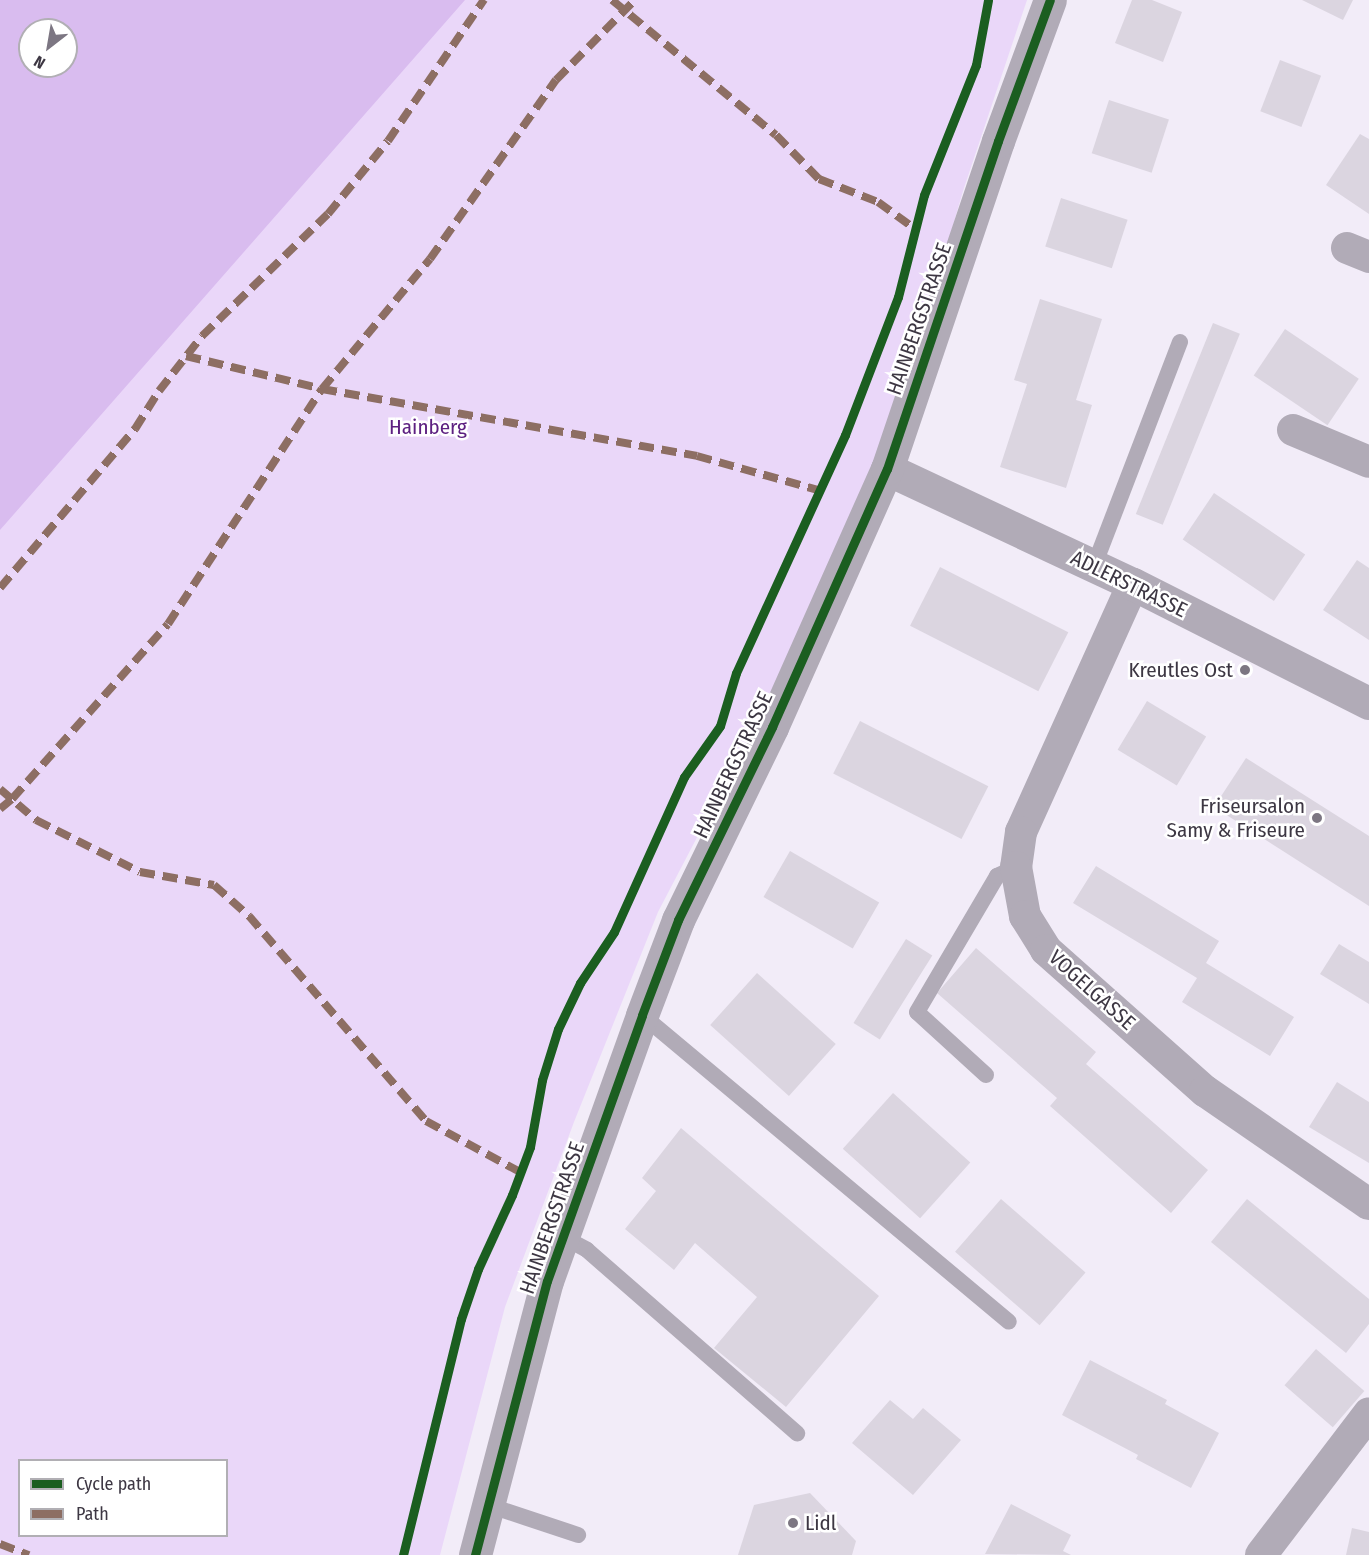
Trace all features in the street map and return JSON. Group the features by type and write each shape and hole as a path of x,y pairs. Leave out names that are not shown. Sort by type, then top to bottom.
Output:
{"street":[{"name":"HAINBERGSTRASSE","path":"475,1555 547,1281 642,1015 678,920 772,727 887,469 998,141 1050,0"},
{"path":"1293,430 1369,462"},
{"name":"ADLERSTRASSE","path":"887,469 1133,584 1369,703"},
{"name":"VOGELGASSE","path":"1133,584 1021,832 1016,867 1025,916 1046,950 1205,1091 1369,1204"},
{"path":"1261,1555 1369,1413"}],"lane":[{"path":"1094,567 1180,342"},
{"path":"986,1075 917,1012 997,876 1016,867"},
{"path":"642,1015 1009,1322"},
{"path":"563,1237 587,1250 797,1433"},
{"path":"488,1505 578,1535"}],"green space":[{"name":"Hainberg","path":"0,0 1027,0 963,191 903,398 808,625 658,912 574,1122 505,1307 440,1555 0,1555"}],"shaded area":[{"path":"0,0 465,0 0,530"}],"building":[{"path":"1132,0 1152,0 1182,12 1163,62 1115,43"},
{"path":"1302,0 1353,0 1343,20"},
{"path":"1280,60 1321,76 1301,127 1260,111"},
{"path":"1109,100 1169,119 1152,173 1092,153"},
{"path":"1360,134 1369,139 1369,214 1326,185"},
{"path":"1061,198 1128,220 1112,268 1045,247"},
{"path":"1040,299 1102,319 1076,400 1092,405 1066,488 1000,467 1027,384 1014,380"},
{"path":"1213,323 1240,334 1163,525 1136,514"},
{"path":"1285,329 1359,379 1327,425 1254,375"},
{"path":"1214,493 1305,555 1274,601 1183,539"},
{"path":"1357,560 1369,568 1369,640 1323,610"},
{"path":"940,567 1068,632 1038,691 910,626"},
{"path":"1147,701 1206,737 1177,785 1118,750"},
{"path":"860,721 988,786 962,839 833,774"},
{"path":"1246,758 1369,836 1369,906 1214,807"},
{"path":"790,851 879,902 853,948 764,897"},
{"path":"1096,866 1219,941 1206,963 1294,1017 1270,1056 1182,1002 1197,978 1073,903"},
{"path":"906,939 932,955 880,1039 854,1023"},
{"path":"1339,944 1369,962 1369,1004 1320,974"},
{"path":"976,948 1096,1052 1086,1064 1208,1170 1171,1213 1050,1106 1057,1098 937,993"},
{"path":"757,973 836,1044 789,1096 710,1025"},
{"path":"1337,1082 1369,1102 1369,1163 1309,1127"},
{"path":"893,1093 970,1163 920,1218 843,1149"},
{"path":"681,1128 879,1296 786,1407 714,1348 757,1297 695,1243 674,1270 625,1229 656,1191 642,1178"},
{"path":"1001,1199 1086,1272 1040,1325 955,1252"},
{"path":"1247,1199 1369,1299 1369,1324 1346,1353 1211,1242"},
{"path":"1316,1349 1364,1391 1333,1427 1285,1385"},
{"path":"1090,1360 1167,1400 1165,1404 1219,1433 1191,1488 1136,1459 1138,1455 1062,1415"},
{"path":"890,1400 913,1419 923,1408 961,1440 913,1495 852,1443"},
{"name":"Lidl","path":"810,1493 856,1541 852,1555 738,1555 754,1505"},
{"path":"1011,1504 1071,1535 1063,1551 1071,1555 985,1554"},
{"path":"1352,1528 1369,1532 1369,1555 1346,1555"}],"marked path":[{"path":"0,588 135,429 159,391 202,336 328,214 388,141 484,0"},
{"path":"612,0 776,135 819,179 878,202 915,229"},
{"path":"0,809 12,799 168,624 322,389 430,259 556,80 635,0"},
{"path":"186,356 322,389 697,456 818,490"},
{"path":"0,789 36,820 140,872 214,885 249,916 426,1121 520,1172"},
{"path":"0,1544 29,1555"}],"cycle path":[{"path":"403,1555 461,1319 478,1269 512,1195 530,1147 542,1080 558,1029 580,983 614,932 684,777 720,726 736,673 845,435 898,297 924,195 976,65 988,0"},
{"path":"475,1555 547,1281 642,1015 678,920 772,727 887,469 998,141 1050,0"}],"place":[{"name":"Kreutles Ost","path":"1245,670"},
{"name":"Friseursalon Samy & Friseure","path":"1317,818"},
{"name":"Lidl","path":"793,1523"}]}
